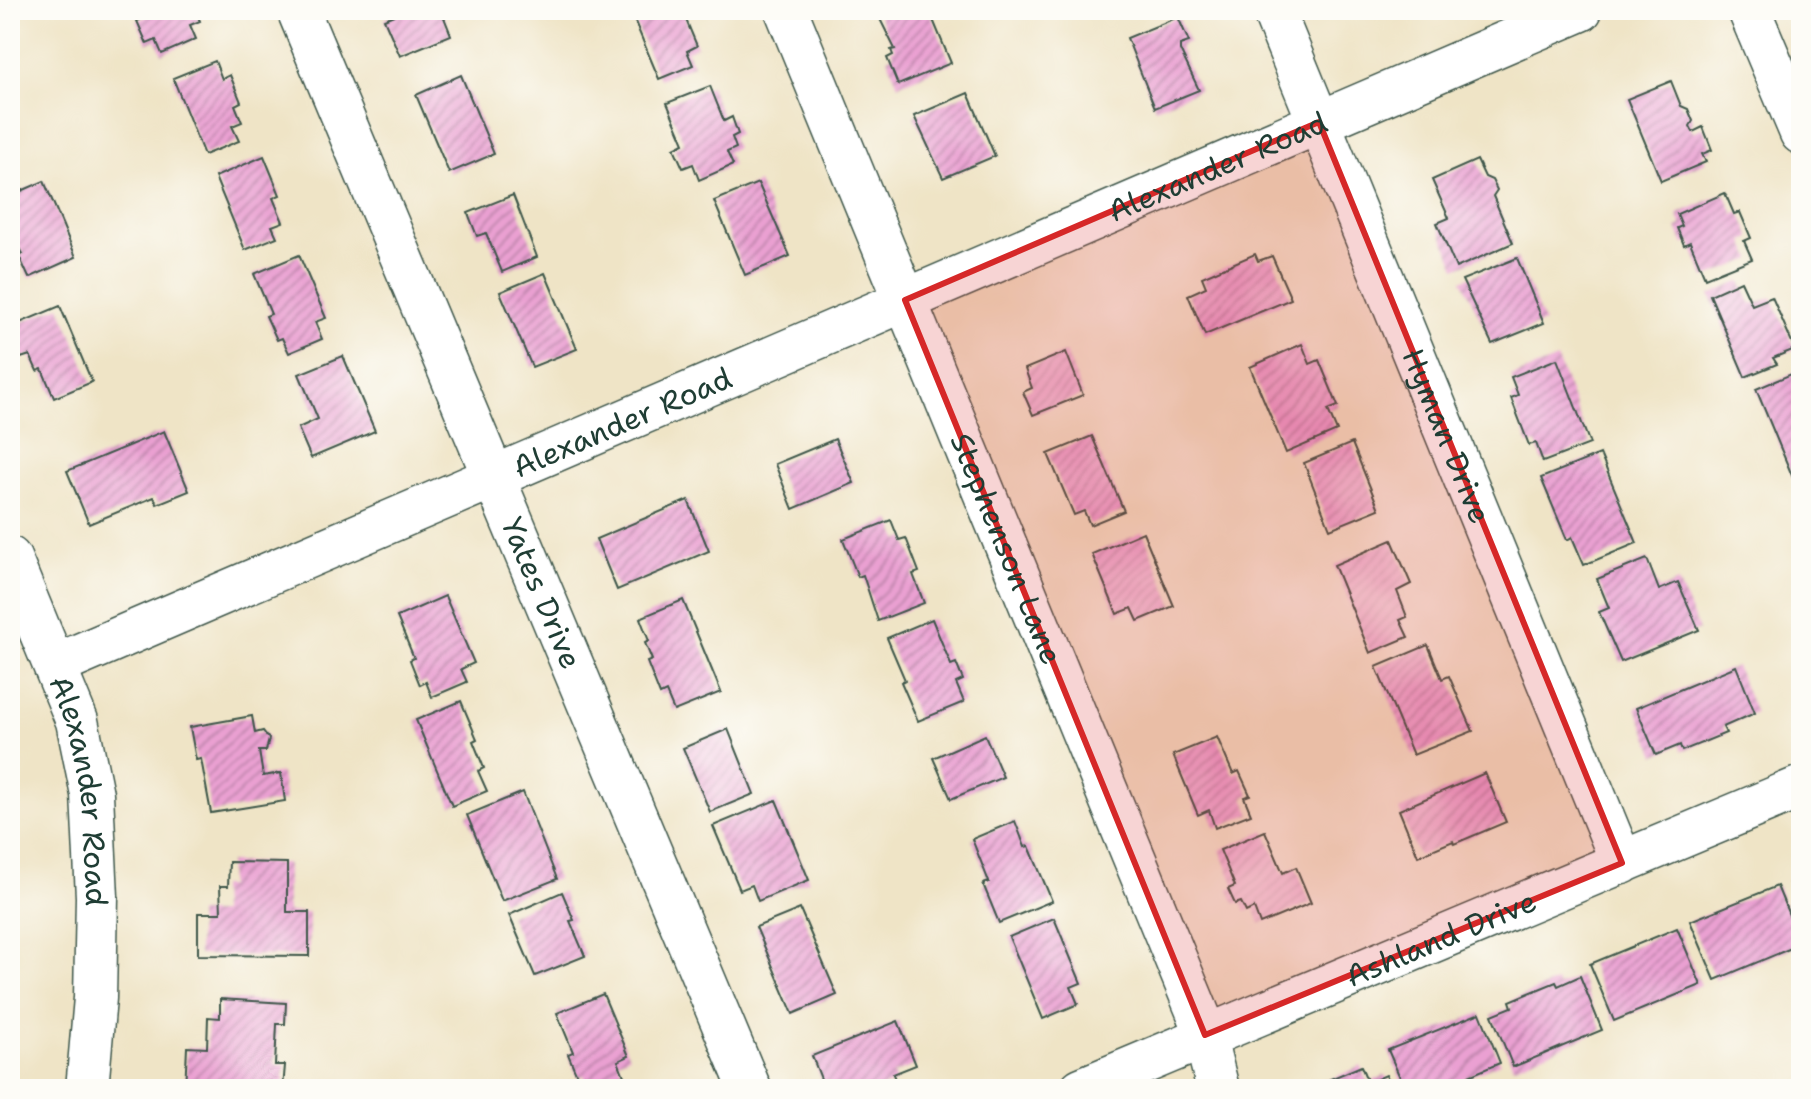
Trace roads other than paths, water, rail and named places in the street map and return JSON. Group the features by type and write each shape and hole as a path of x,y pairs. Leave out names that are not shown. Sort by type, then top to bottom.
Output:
{"street":[{"name":"Yates Drive","path":"298,10 750,1089"},
{"name":"Stephenson Lane","path":"786,10 1067,690 1205,1035 1218,1089"},
{"name":"Hyman Drive","path":"1273,10 1622,863"},
{"name":"Alexander Road","path":"87,1089 95,998 97,897 92,794 77,721 56,665 1581,10"},
{"path":"1749,10 1801,133"},
{"path":"10,558 56,665"},
{"name":"Ashland Drive","path":"1081,1089 1801,787"}]}
